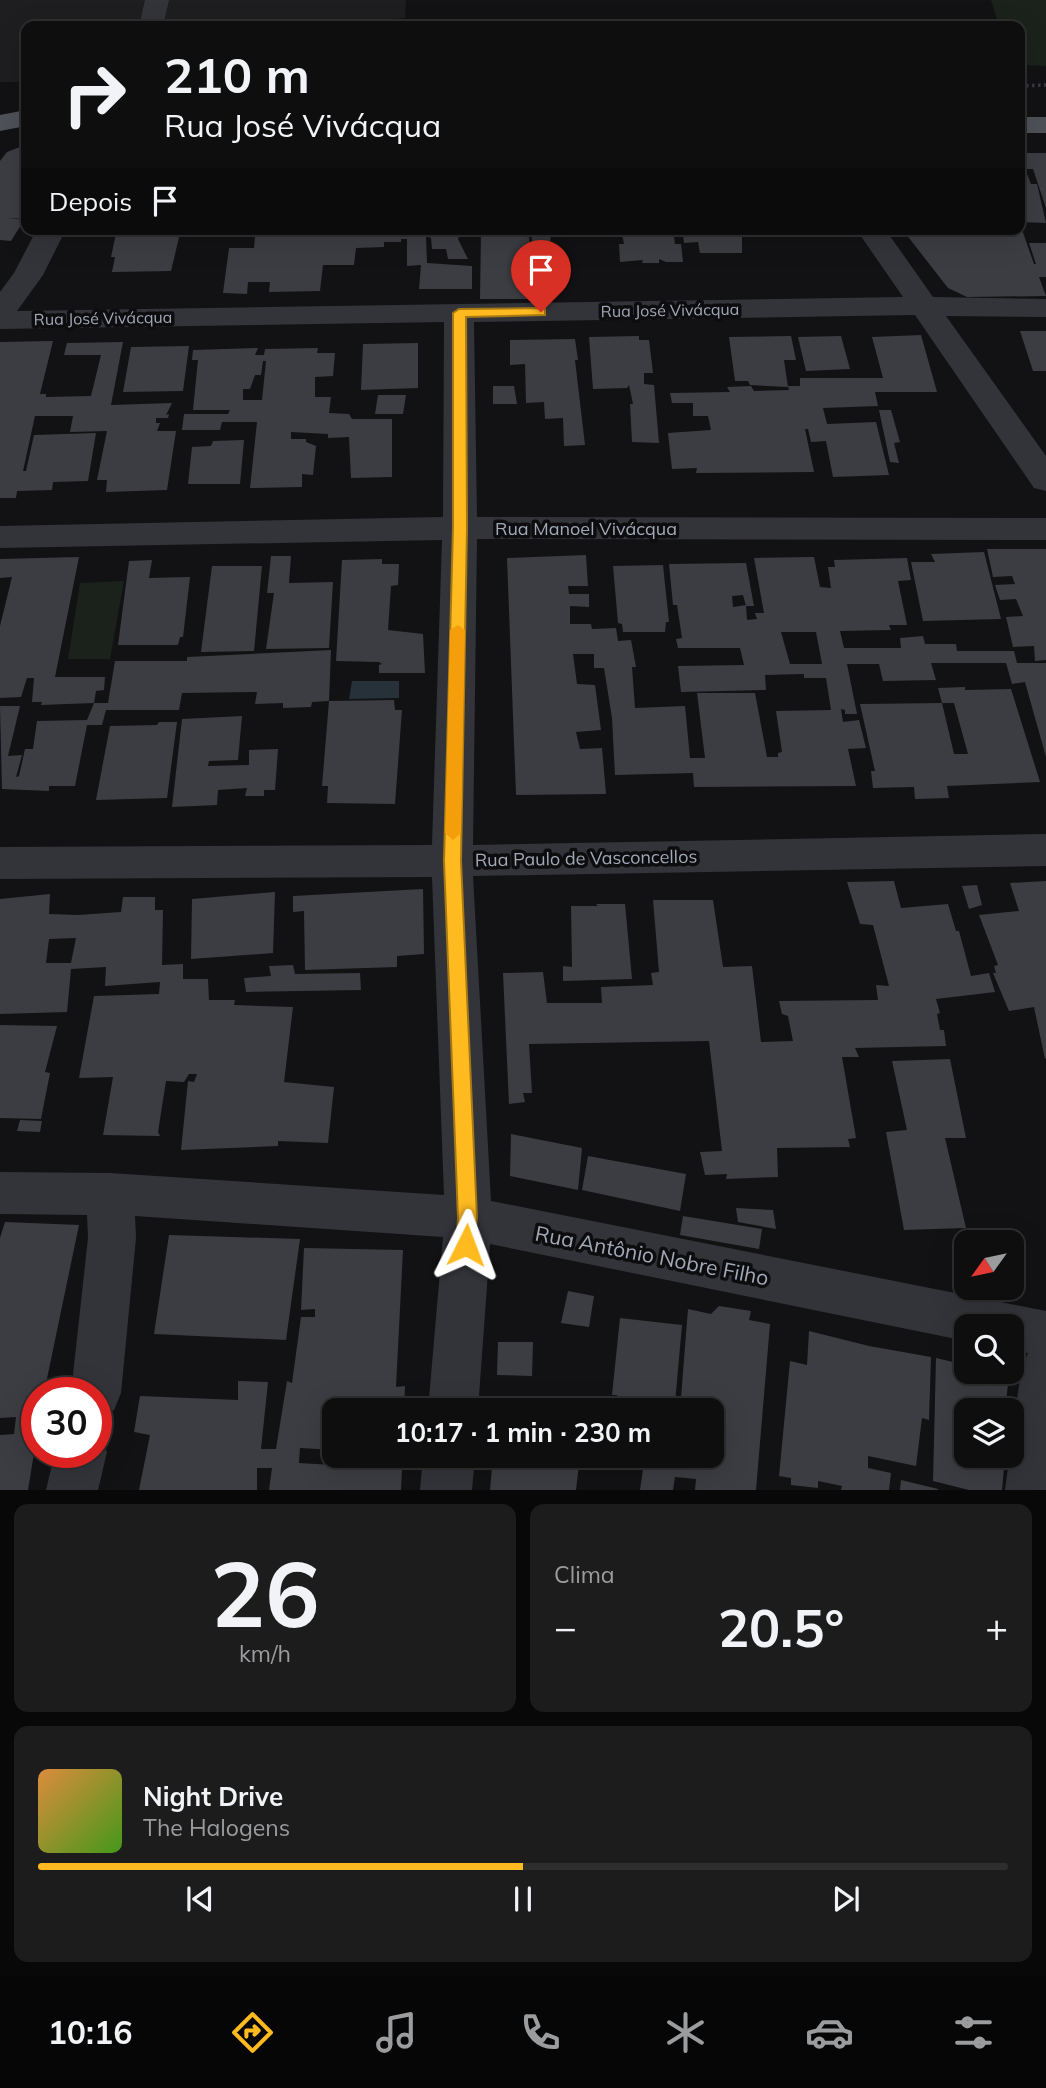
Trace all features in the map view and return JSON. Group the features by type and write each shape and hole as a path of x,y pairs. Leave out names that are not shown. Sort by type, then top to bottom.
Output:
{"main road":[{"path":"0,105 21,106"},
{"path":"0,123 21,119"},
{"path":"1025,125 1046,125"},
{"path":"0,131 21,131"}],"street":[{"path":"153,21 157,0"},
{"path":"0,313 29,275 49,235"},
{"path":"874,235 1046,480"},
{"name":"Rua José Vivácqua","path":"0,320 923,306 1046,308"},
{"path":"454,1398 468,1218 452,861 460,528 459,313"},
{"name":"Rua Manoel Vivácqua","path":"0,537 460,528 1046,529"},
{"name":"Rua Paulo de Vasconcellos","path":"0,863 452,861 1046,850"},
{"name":"Rua Antônio Nobre Filho","path":"0,1193 110,1194 468,1218 954,1316"},
{"path":"98,1377 111,1238 110,1194"},
{"name":"Rua Antônio Nobre Filho","path":"1024,1330 1046,1334"},
{"path":"1031,1489 1046,1370"},
{"path":"72,1489 77,1468"},
{"path":"446,1489 448,1468"}],"path":[{"path":"1025,86 1046,85"}],"shaded area":[{"path":"0,0 406,0 405,18 363,21 21,21 21,82 0,82"},
{"path":"991,0 1046,0 1046,66 1025,65 1025,21 997,21"},
{"path":"124,581 110,659 68,659 80,583"},
{"path":"352,681 399,681 399,698 349,699"}],"building":[{"path":"21,147 21,219 8,218 21,220 21,225 11,241 0,240 0,161 7,152"},
{"path":"1025,153 1046,153 1046,208 1033,169 1025,169"},
{"path":"1025,169 1031,184 1037,184 1046,223 1025,222"},
{"path":"116,235 180,235 171,271 112,272 115,257 111,257"},
{"path":"460,235 458,239 468,259 448,259 446,249 432,249 431,238 426,236 427,263 472,266 472,289 419,289 421,265 407,266 407,239 401,239 401,242 384,242 384,247 356,248 354,265 323,265 320,291 269,292 270,282 248,282 247,294 223,293 229,248 254,248 255,237 230,237"},
{"path":"481,235 529,235 532,278 529,278 532,296 530,299 480,299"},
{"path":"532,235 550,235 551,252 531,251"},
{"path":"622,235 674,235 675,244 681,244 683,262 666,262 659,259 659,263 642,263 643,260 620,262 619,244 624,244"},
{"path":"683,235 742,235 742,253 700,253 698,242 684,243"},
{"path":"907,235 1024,235 1034,264 1029,243 1046,243 1046,277 1039,277 1046,296 967,297 948,288"},
{"path":"1020,331 1046,331 1046,371 1033,371"},
{"path":"921,335 937,392 875,392 878,406 823,408 827,424 876,422 889,475 833,477 826,441 811,442 808,429 805,429 814,472 696,473 697,468 672,469 668,433 711,430 708,416 693,416 693,403 672,403 670,393 730,392 727,387 751,386 754,391 789,390 788,386 800,386 800,378 883,378 872,337"},
{"path":"639,336 639,340 649,340 653,373 644,373 644,384 654,385 659,443 632,442 630,404 633,404 629,385 627,388 593,389 589,337"},
{"path":"791,336 796,360 784,360 788,387 750,385 748,381 735,381 729,337"},
{"path":"841,336 850,369 806,371 798,337"},
{"path":"575,339 585,445 564,446 563,418 545,419 544,402 526,403 525,364 510,365 510,340"},
{"path":"53,341 40,394 46,394 46,397 91,396 101,355 64,355 67,343 123,342 111,405 172,403 166,415 169,414 168,418 156,418 156,423 160,423 157,431 176,431 167,490 106,492 107,480 97,480 107,431 70,432 73,416 35,416 23,471 26,471 34,435 96,433 88,481 53,482 52,490 17,491 16,498 0,498 0,342"},
{"path":"418,343 418,388 361,390 363,344"},
{"path":"189,346 183,391 123,392 131,347"},
{"path":"258,348 255,355 264,355 265,349 318,348 317,353 335,353 333,376 315,377 315,397 331,397 329,413 349,414 352,419 392,419 392,477 351,478 349,437 328,438 328,434 291,432 291,439 306,439 306,442 316,446 313,475 302,474 302,487 250,488 257,422 222,422 220,430 182,430 184,414 228,414 230,410 193,410 198,360 192,360 193,350","holes":["263,361 266,361 262,400 243,400 243,389 250,389 255,375 261,375"]},
{"path":"493,386 514,386 517,404 493,404"},
{"path":"378,395 406,395 403,414 375,414"},
{"path":"879,410 891,410 900,442 894,443 899,463 890,462"},
{"path":"244,440 240,484 188,484 192,447 211,446 213,441"},
{"path":"987,549 1046,549 1046,660 1035,661 1034,646 1013,647 1006,617 1023,616 1016,599 1000,600 995,585 1015,584 1012,576 993,577"},
{"path":"984,552 1001,619 923,621 911,562 935,562 931,554"},
{"path":"586,555 588,586 568,586 569,594 589,594 589,607 570,606 570,624 591,624 592,629 616,628 618,641 631,640 636,667 632,667 635,708 685,706 690,758 705,758 697,693 755,693 767,757 778,757 778,753 782,752 776,711 831,710 826,678 804,678 804,674 765,675 766,690 681,692 678,666 744,665 740,648 678,648 676,639 682,638 677,605 673,605 669,564 746,563 754,606 746,606 747,620 757,619 755,613 764,613 754,558 814,557 820,587 831,588 828,567 835,567 834,560 907,558 911,580 898,581 907,625 889,625 891,630 840,631 844,648 901,648 900,638 923,636 925,644 956,644 957,651 1014,651 1017,663 1046,663 1046,757 1025,682 1012,684 1006,663 931,663 936,680 883,681 879,664 847,664 857,714 845,714 845,710 841,709 843,722 859,720 866,748 848,749 856,786 694,787 693,773 615,775 612,718 604,668 594,668 594,654 573,654 577,684 595,685 601,730 576,732 580,749 602,748 606,794 516,795 507,558","holes":["743,595 746,605 733,607 732,596","781,632 816,632 822,664 790,664"]},
{"path":"271,556 291,556 289,583 333,582 329,648 266,649 274,593 267,593"},
{"path":"79,557 55,677 105,677 104,690 96,691 94,703 41,705 42,702 32,702 34,678 27,678 21,697 0,698 0,626 12,577 0,578 0,559"},
{"path":"382,559 382,564 399,564 398,585 391,586 388,630 423,634 425,673 379,673 379,665 382,664 379,662 336,661 342,560"},
{"path":"152,560 149,578 190,577 183,637 180,637 178,645 118,645 129,561"},
{"path":"663,565 669,622 666,622 665,632 623,632 622,624 618,623 613,566"},
{"path":"212,566 262,566 254,651 201,652"},
{"path":"331,650 329,701 312,702 311,707 283,708 283,703 255,704 257,692 182,693 179,710 106,710 102,725 87,725 75,786 49,786 49,791 2,789 0,706 20,706 8,756 22,755 16,777 19,776 25,749 33,749 37,721 87,720 94,703 108,703 115,661 187,661 187,657"},
{"path":"938,688 1011,689 1040,782 947,786 949,798 915,799 914,787 873,788 871,771 875,771 860,704 942,703","holes":["942,703 954,703 968,754 954,754"]},
{"path":"394,700 395,710 402,710 395,804 327,803 328,786 322,786 329,701"},
{"path":"242,716 238,760 209,761 208,766 249,765 249,750 278,749 275,790 264,790 264,796 245,796 247,788 218,790 217,805 172,807 182,719"},
{"path":"159,722 177,722 167,798 96,800 110,726 157,725"},
{"path":"894,881 901,908 948,904 956,931 959,931 971,976 989,973 995,992 936,999 940,1013 937,1014 940,1030 944,1030 946,1046 855,1048 859,1057 842,1057 856,1138 848,1139 850,1147 777,1148 778,1177 726,1179 727,1174 705,1175 700,1152 722,1151 709,1041 529,1044 532,1093 523,1093 525,1102 509,1104 503,973 543,972 547,1003 602,1003 601,987 653,985 651,973 659,972 653,900 713,900 723,967 752,966 761,1042 793,1041 788,1016 782,1014 779,1001 878,1000 876,985 889,986 873,925 860,924 847,882"},
{"path":"1046,881 1045,1059 1034,1007 1009,1011 993,973 996,973 994,966 998,965 979,915 1019,911 1010,883"},
{"path":"977,885 982,905 969,909 962,886"},
{"path":"423,889 424,954 397,956 397,967 305,970 304,911 293,912 293,896"},
{"path":"275,892 273,953 191,959 192,899"},
{"path":"50,894 49,914 78,915 121,912 123,897 155,897 155,910 163,910 162,965 183,964 183,979 208,979 209,1000 235,1000 234,1005 293,1007 284,1082 334,1087 328,1143 278,1141 278,1146 181,1150 188,1081 194,1082 197,1074 189,1074 184,1082 166,1081 158,1132 160,1136 103,1135 113,1077 79,1078 94,996 159,994 160,982 105,986 106,967 71,969 67,1012 0,1014 0,899","holes":["76,938 71,963 46,963 49,939"]},
{"path":"596,904 625,904 632,979 563,981 563,966 572,967 571,906 598,906"},
{"path":"293,965 295,974 360,973 361,990 246,992 244,978 271,976 269,966"},
{"path":"0,1025 57,1026 45,1072 50,1073 41,1119 0,1118"},
{"path":"950,1059 966,1138 945,1138 966,1228 904,1230 886,1132 907,1130 892,1061"},
{"path":"20,1120 42,1121 40,1132 17,1131"},
{"path":"511,1134 582,1148 578,1190 510,1176"},
{"path":"588,1156 686,1174 680,1211 582,1190"},
{"path":"736,1208 773,1210 776,1229 738,1222"},
{"path":"683,1216 762,1229 759,1249 680,1235"},
{"path":"5,1222 79,1225 47,1377 21,1377 21,1468 32,1468 28,1490 0,1490 0,1435 14,1434 16,1417 0,1418 0,1238"},
{"path":"169,1235 300,1239 286,1340 154,1334"},
{"path":"304,1248 403,1250 396,1387 405,1386 404,1398 322,1398 322,1449 300,1448 299,1463 322,1464 322,1468 402,1469 401,1490 269,1490 272,1468 257,1468 257,1490 139,1490 150,1435 134,1432 140,1396 238,1400 238,1381 268,1382 261,1449 276,1449 287,1381 292,1383 301,1317 315,1317 315,1309 301,1310"},
{"path":"568,1291 594,1296 589,1327 561,1323"},
{"path":"719,1306 751,1311 749,1320 770,1324 756,1490 695,1490 696,1479 675,1477 673,1490 640,1490 643,1468 724,1468 724,1398 681,1398 688,1309 711,1314"},
{"path":"620,1318 682,1325 675,1398 617,1398 617,1395 612,1395"},
{"path":"809,1331 869,1346 931,1357 929,1420 922,1418 916,1466 868,1456 868,1468 891,1473 889,1490 841,1490 842,1486 818,1481 818,1488 791,1485 791,1478 779,1476 790,1361 807,1365"},
{"path":"498,1342 533,1342 532,1376 497,1375"},
{"path":"936,1358 954,1362 954,1384 1008,1384 1006,1398 954,1398 954,1468 1004,1468 1002,1490 969,1490 933,1481"},
{"path":"492,1468 579,1468 576,1490 490,1490"},
{"path":"901,1480 938,1489 938,1490 900,1490"}],"slow traffic":[{"path":"453,833 458,630"}],"route":[{"path":"466,1245 468,1218 452,861 460,528 459,313 541,312"}]}
